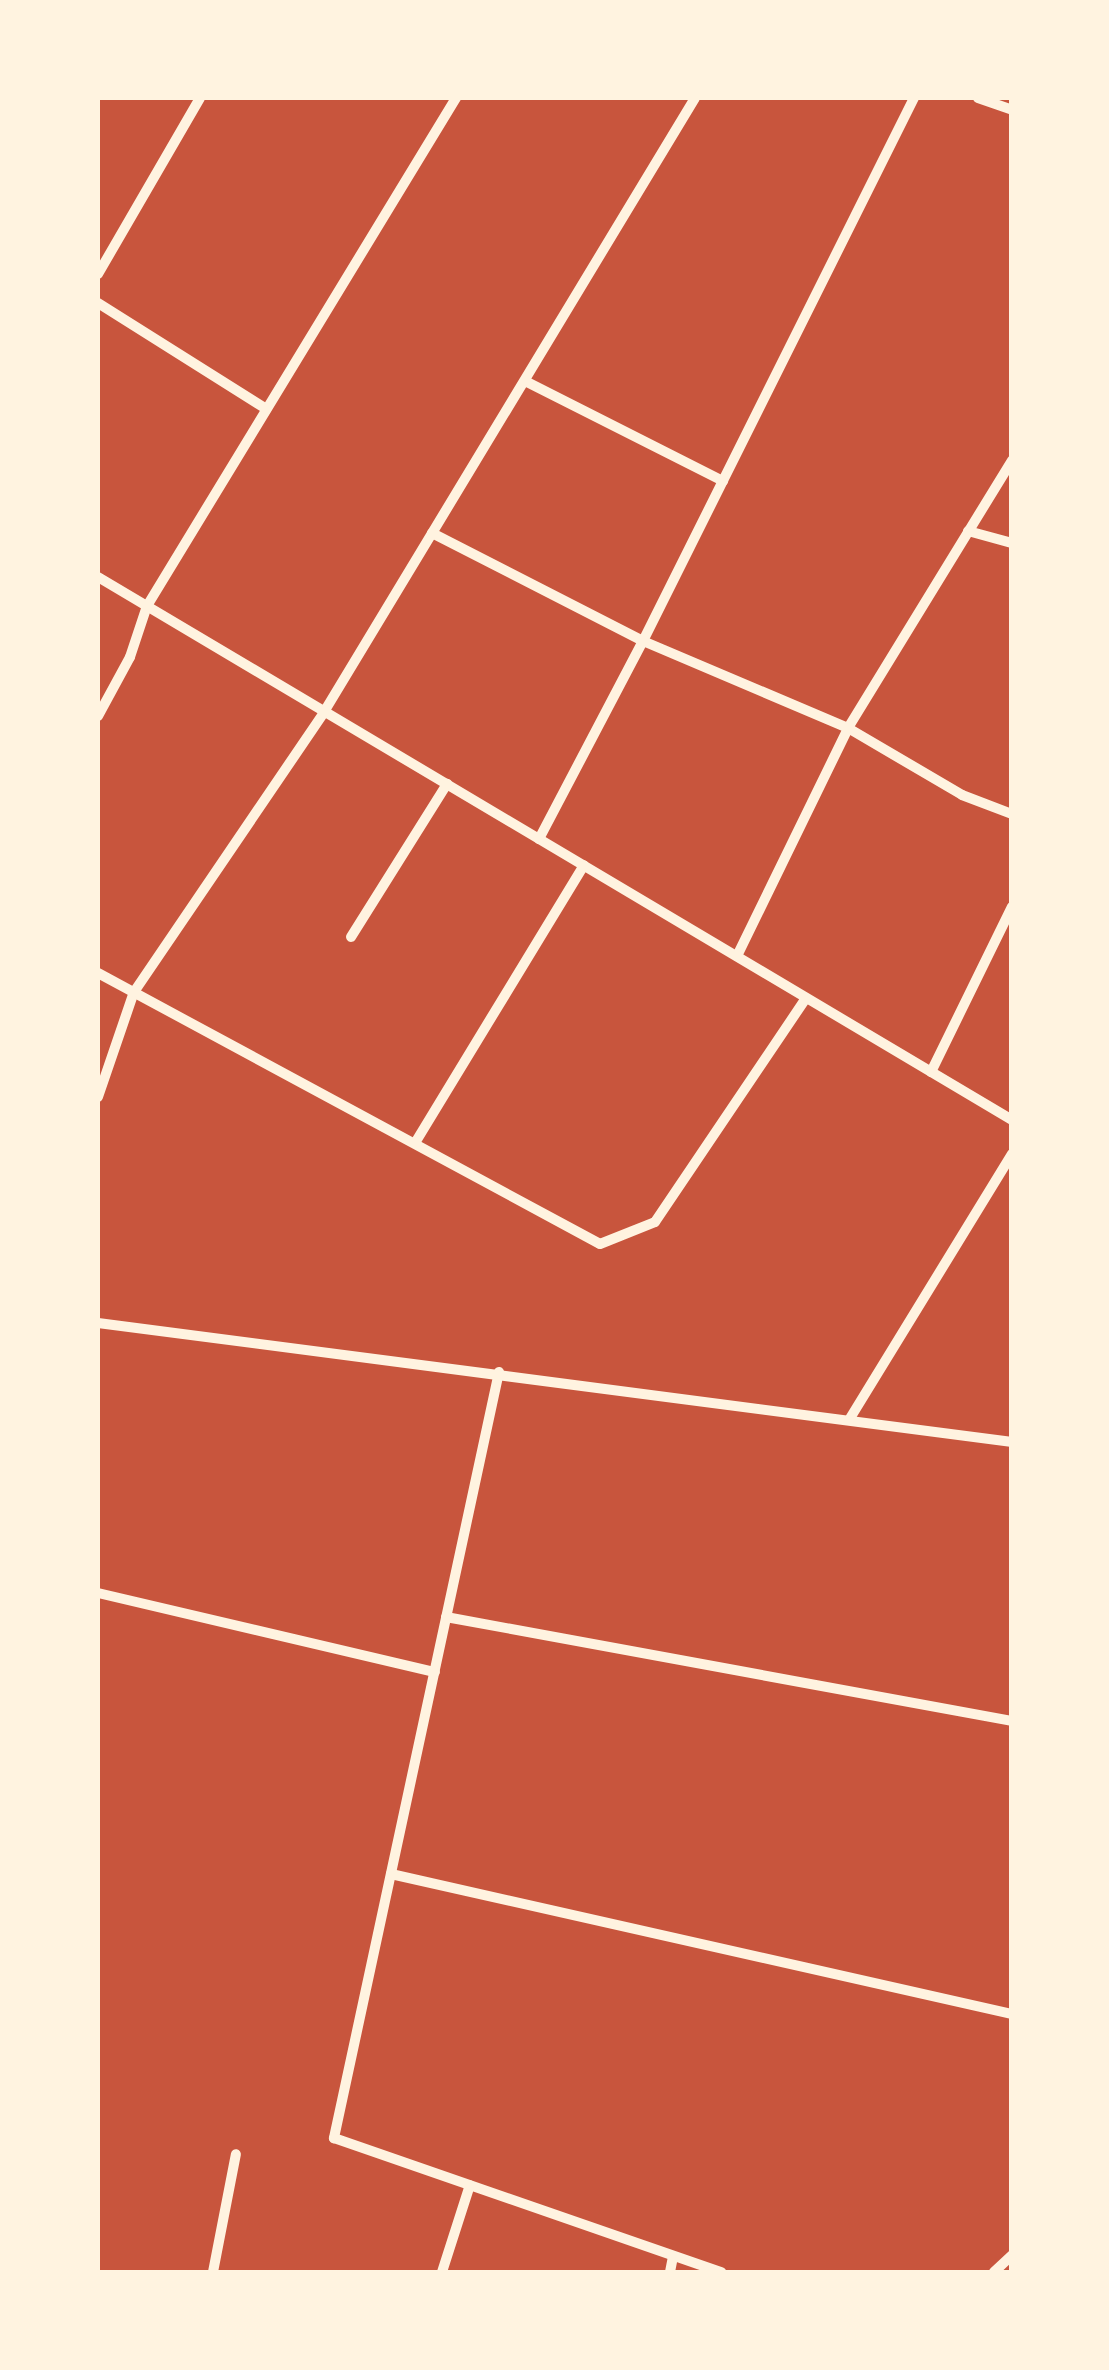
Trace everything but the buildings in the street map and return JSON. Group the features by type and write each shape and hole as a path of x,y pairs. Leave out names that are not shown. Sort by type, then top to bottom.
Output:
{"street":[{"path":"98,274 200,98"},
{"path":"98,716 130,657 147,606 456,98"},
{"path":"98,1098 134,992 324,712 695,98"},
{"path":"539,839 643,642 914,98"},
{"path":"978,98 1012,110"},
{"path":"98,303 266,409"},
{"path":"525,381 723,481"},
{"path":"737,956 848,728 1012,460"},
{"path":"968,531 1012,543"},
{"path":"432,534 643,642 848,728 962,795 1012,814"},
{"path":"98,576 1012,1120"},
{"path":"351,937 447,784"},
{"path":"416,1144 584,866"},
{"path":"931,1072 1012,907"},
{"path":"98,973 600,1244 656,1222 806,998"},
{"path":"848,1420 1012,1154"},
{"path":"98,1323 499,1372 1012,1442"},
{"path":"499,1372 334,2138 722,2272"},
{"path":"98,1593 434,1672"},
{"path":"446,1617 1012,1721"},
{"path":"391,1874 1012,2014"},
{"path":"214,2272 236,2154"},
{"path":"442,2272 470,2185"},
{"path":"994,2272 1012,2255"},
{"path":"670,2272 673,2256"}]}
